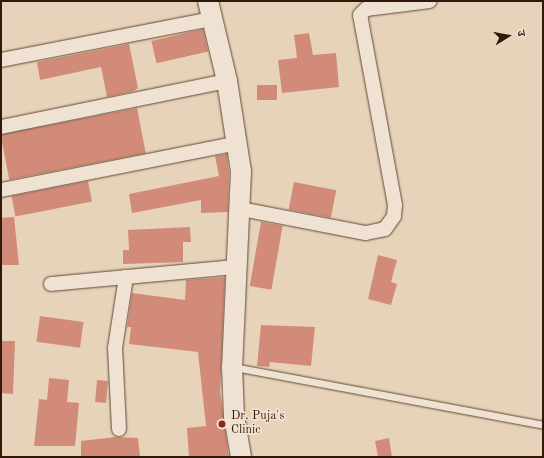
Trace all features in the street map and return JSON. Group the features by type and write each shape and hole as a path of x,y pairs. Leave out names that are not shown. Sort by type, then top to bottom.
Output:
{"street":[{"path":"241,209 366,233 385,229 394,216 395,205 360,15 366,9 428,1"},
{"path":"1,60 210,10 227,81 238,144 241,209 236,267 232,367 234,416 241,457"},
{"path":"1,127 227,81"},
{"path":"1,190 238,144"},
{"path":"51,284 236,267"},
{"path":"119,429 115,348 126,277"}],"lane":[{"path":"232,367 543,425"}],"building":[{"path":"203,29 208,51 157,63 151,41"},
{"path":"309,33 313,55 336,53 339,87 282,93 278,60 297,58 294,35"},
{"path":"129,44 138,88 134,91 107,97 101,67 40,80 37,62"},
{"path":"257,85 277,85 277,100 257,100"},
{"path":"137,108 146,153 9,180 1,134"},
{"path":"227,154 229,172 228,212 201,213 201,200 132,213 129,194 219,176 215,156"},
{"path":"88,181 92,202 15,216 11,196"},
{"path":"294,182 336,190 331,218 289,209"},
{"path":"14,217 19,265 1,265 1,218"},
{"path":"261,222 283,226 271,290 250,286"},
{"path":"190,227 191,242 183,242 183,262 123,264 123,250 129,250 128,230"},
{"path":"378,255 397,260 391,282 397,284 391,305 368,299"},
{"path":"225,277 220,391 229,457 189,457 187,428 206,426 198,352 129,344 131,327 127,327 132,293 185,300 186,280"},
{"path":"40,316 84,322 80,348 36,342"},
{"path":"261,325 315,327 311,366 270,362 269,367 257,366"},
{"path":"1,341 15,341 13,394 1,393"},
{"path":"49,378 69,380 67,402 79,403 75,446 34,446 39,399 47,400"},
{"path":"97,380 108,381 106,403 95,402"},
{"path":"115,437 138,438 140,457 81,457 81,441"},
{"path":"389,438 392,457 378,457 375,441"}],"place":[{"name":"Dr. Puja's Clinic","path":"222,424"}]}
